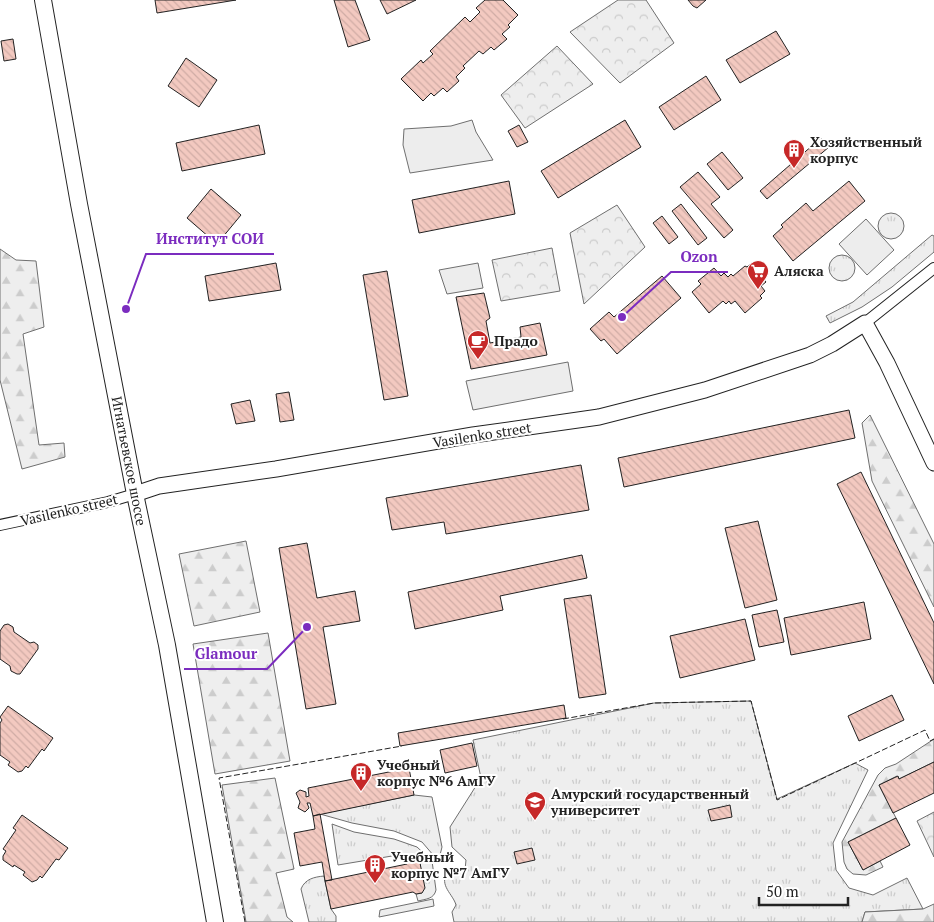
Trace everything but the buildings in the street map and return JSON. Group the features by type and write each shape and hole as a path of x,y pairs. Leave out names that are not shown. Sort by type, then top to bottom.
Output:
{"main road":[{"name":"Игнатьевское шоссе","path":"43,0 79,204 135,494 167,645 215,922"},
{"name":"Vasilenko street","path":"135,494 159,486 268,470 473,435 599,417 705,390 810,355 832,344 865,323"},
{"path":"865,323 887,363 934,463"}],"street":[{"name":"Vasilenko street","path":"865,323 934,268"},
{"name":"Vasilenko street","path":"0,525 108,502 135,494"}],"green space":[{"path":"618,0 646,0 674,43 620,83 570,32"},
{"path":"557,46 593,84 525,128 501,95"},
{"path":"617,205 645,247 584,304 570,233"},
{"path":"891,213 900,217 904,226 900,235 891,239 882,235 878,226 882,217"},
{"path":"932,235 934,236 934,252 892,287 862,307 830,323 826,316 853,302"},
{"path":"552,248 560,291 501,301 492,260"},
{"path":"0,249 16,260 36,261 44,327 23,334 39,445 64,443 65,457 22,469 0,380"},
{"path":"842,255 851,259 855,268 851,277 842,281 833,277 829,268 833,259"},
{"path":"870,415 934,544 934,607 872,481 862,423"},
{"path":"246,541 260,612 194,626 179,554"},
{"path":"268,633 290,761 215,774 193,644"},
{"name":"Амурский государственный университет","path":"751,701 777,799 855,763 868,770 833,843 836,870 849,888 873,895 907,878 923,909 865,912 862,922 454,922 452,912 456,905 447,890 445,877 447,872 465,870 466,860 452,847 450,827 481,778 473,740 654,703"},
{"path":"934,739 934,762 899,779 897,776 879,785 896,818 848,842 863,870 880,861 883,867 866,875 853,874 847,869 844,862 842,842 878,775 885,768 896,764"},
{"path":"275,778 294,869 276,873 287,917 293,922 246,922 222,785"},
{"path":"414,795 432,797 442,847 440,855 434,856 422,842 394,831 352,823 320,814"},
{"path":"934,812 934,857 917,821"},
{"path":"332,824 354,832 394,839 417,847 432,861 435,893 429,898 418,901 416,894 422,893 420,863 416,860 398,855 338,865"},
{"path":"324,876 331,909 336,916 336,922 309,922 301,889 310,879"},
{"path":"934,904 934,922 862,922 865,912 923,909"}],"shaded area":[{"path":"472,120 476,132 493,160 410,173 403,145 404,129 451,126"},
{"path":"866,219 894,250 867,275 839,244"},
{"path":"478,263 483,288 447,294 439,270"},
{"path":"568,362 573,391 473,410 466,381"},
{"path":"433,899 434,906 379,917 380,910"}],"fence":[{"path":"563,719 654,703 751,701 777,800 925,730 930,741 934,739"},
{"path":"245,922 219,778 402,746"}],"place":[{"name":"Хозяйственный корпус","path":"794,169"},
{"name":"Аляска","path":"758,290"},
{"name":"Институт СОИ","path":"126,309"},
{"name":"Ozon","path":"622,317"},
{"name":"Прадо","path":"478,360"},
{"name":"Glamour","path":"307,627"},
{"name":"Учебный корпус №6 АмГУ","path":"361,792"},
{"name":"Амурский государственный университет","path":"535,821"},
{"name":"Учебный корпус №7 АмГУ","path":"375,884"}]}
